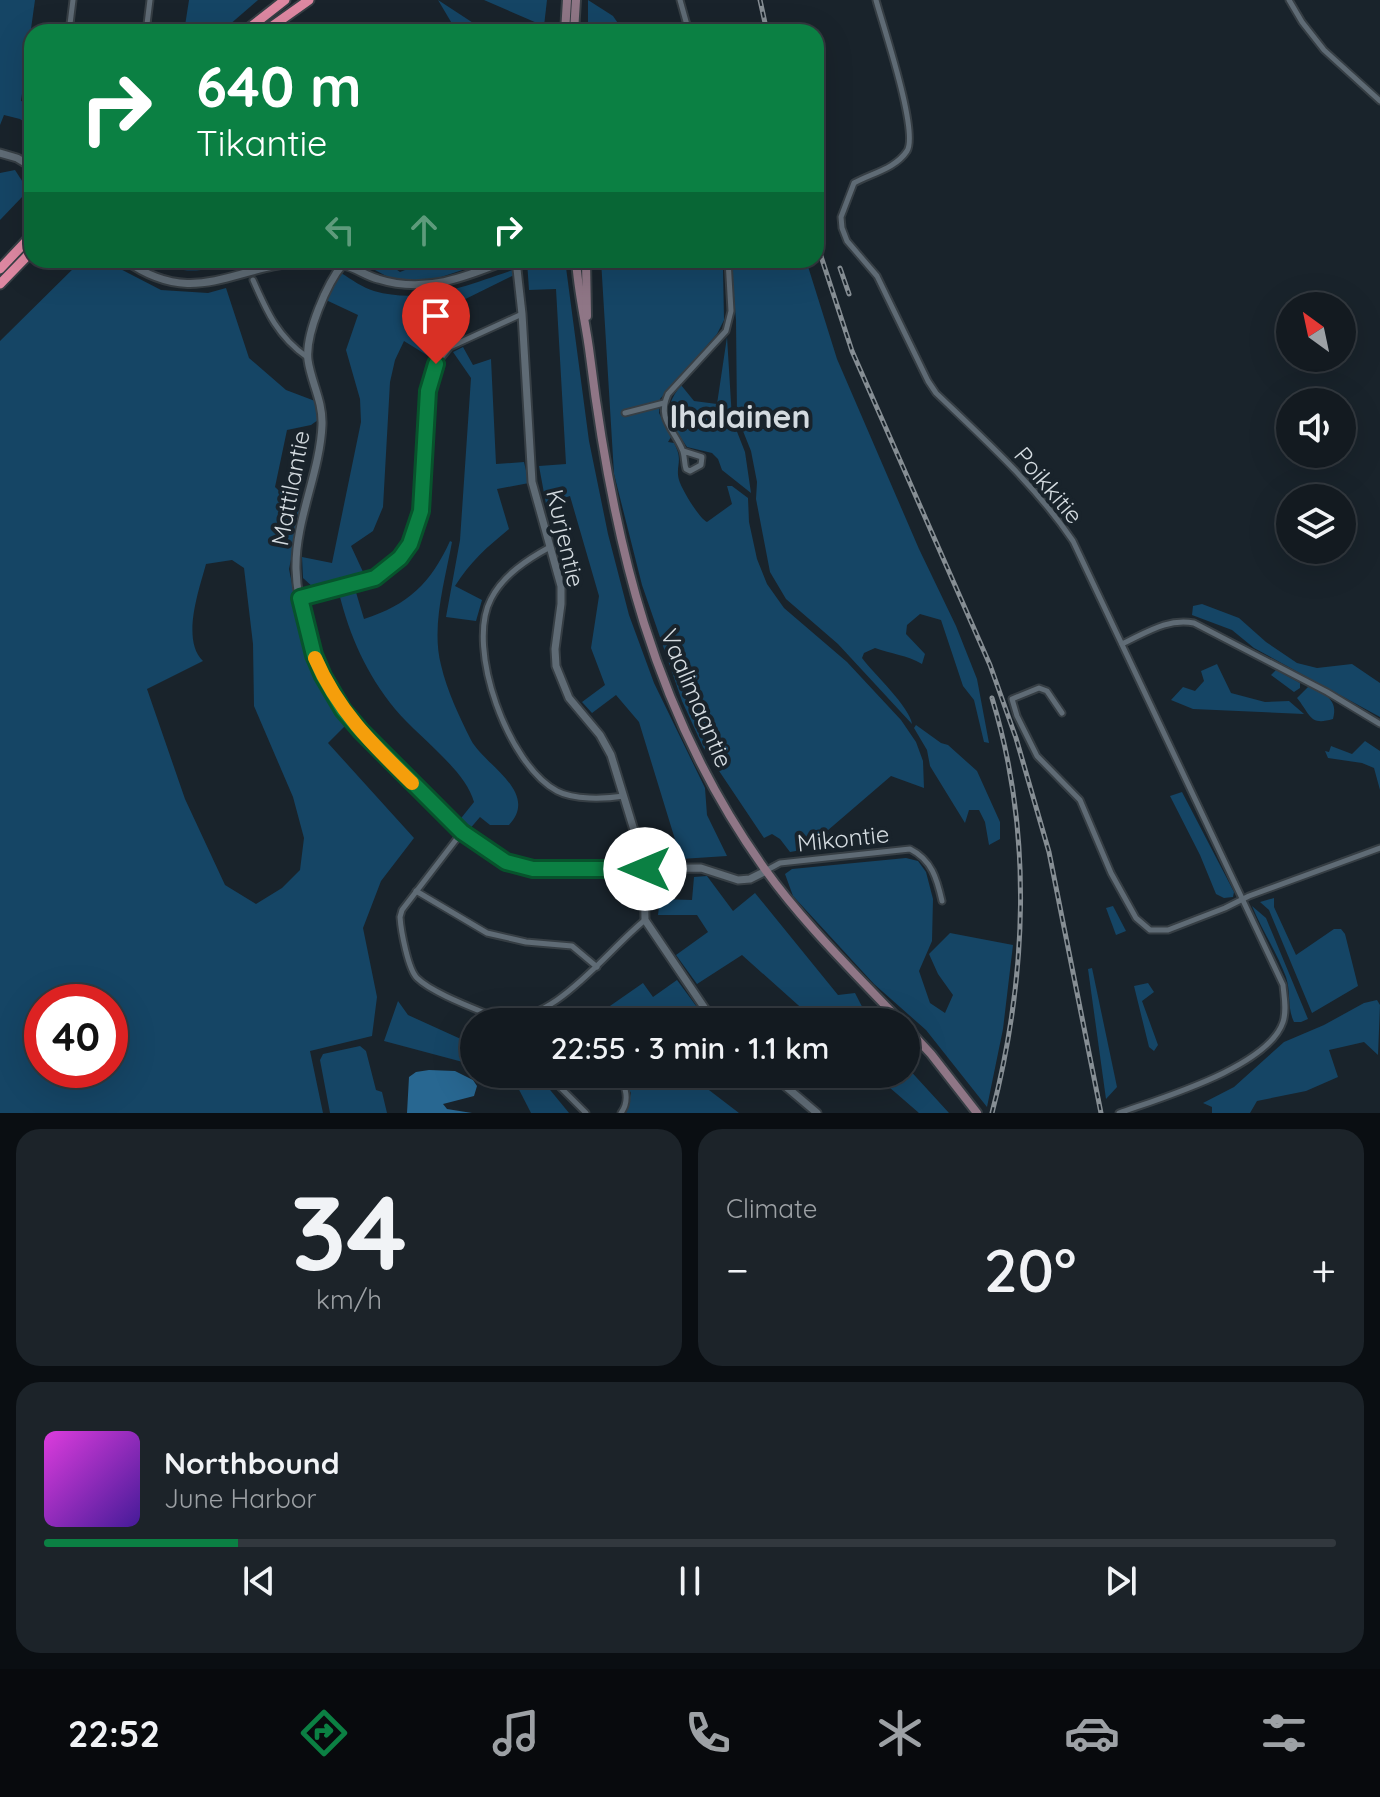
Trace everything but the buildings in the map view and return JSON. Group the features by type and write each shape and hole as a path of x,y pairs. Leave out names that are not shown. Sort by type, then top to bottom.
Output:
{"highway":[{"path":"253,24 282,0"},
{"path":"273,24 303,0"},
{"path":"274,24 309,0"},
{"path":"0,269 24,244"},
{"path":"0,284 24,259"}],"main road":[{"path":"566,24 567,0"},
{"path":"574,24 576,0"},
{"name":"Vaalimaantie","path":"576,268 578,297 586,329 613,511 644,626 662,679 687,738 726,809 766,871 798,912 888,1008"},
{"name":"Vaalimaantie","path":"586,268 586,329"},
{"path":"920,1042 977,1113"}],"street":[{"path":"70,24 73,0"},
{"path":"147,24 150,0"},
{"path":"680,0 687,24"},
{"name":"Poikkitie","path":"876,0 911,130 911,143 900,160 854,183 841,217 847,241 877,276 936,393 1011,465 1073,541 1283,985 1286,1006 1283,1023 1275,1036 1230,1070 1121,1113"},
{"path":"1289,0 1324,50 1380,101"},
{"path":"0,153 24,162"},
{"path":"139,268 153,276 181,284 224,280 270,268"},
{"name":"Mattilantie","path":"341,268 322,302 307,357 320,400 322,428 296,567 314,655 330,691 343,710 462,832 506,862 533,869 701,868 738,880 750,879 766,871"},
{"path":"352,268 376,279 422,286 446,283 486,268"},
{"name":"Kurjentie","path":"517,268 532,482 561,586 556,666 562,685 576,709 608,746 645,869 645,920"},
{"path":"683,451 702,457 704,462 690,471 686,469 683,451 665,422 664,403 668,394 726,331 731,311 728,268"},
{"path":"253,280 274,326 284,339 307,357"},
{"path":"300,598 362,583 400,558 418,526 421,511 428,391 436,364 450,347 522,314"},
{"path":"625,413 664,403"},
{"path":"551,547 519,567 490,600 484,627 484,646 491,691 506,728 534,770 550,787 568,795 624,796"},
{"path":"1122,644 1167,623 1179,620 1194,623 1327,692 1380,724"},
{"path":"1062,713 1047,691 1039,688 1012,699 1037,756 1080,800 1111,873 1141,925 1150,930 1168,930 1244,898 1380,848"},
{"path":"462,832 400,917 416,978 475,1008"},
{"name":"Mikontie","path":"766,871 780,863 910,849 920,854 930,866 942,901"},
{"path":"416,891 487,933 526,942 572,946 597,967"},
{"path":"542,1008 584,980 645,920 705,1008"},
{"path":"561,1088 586,1113"},
{"path":"621,1113 625,1108 625,1088"},
{"path":"788,1088 817,1113"}],"shaded area":[{"path":"0,0 35,0 32,24 24,24 21,101 24,102 24,122 4,115 0,125"},
{"path":"189,0 258,0 230,24 185,24"},
{"path":"438,0 475,24 452,24"},
{"path":"484,0 547,0 544,24"},
{"path":"588,0 613,16 618,24 588,24"},
{"path":"15,170 24,184 24,193 0,220 0,173"},
{"path":"74,268 118,268 161,290 208,293 226,288 249,358 286,390 315,401 321,411 318,420 311,425 287,430 275,487 301,512 289,569 298,614 312,661 327,694 348,723 328,743 414,838 381,881 363,928 377,997 372,1036 310,1051 323,1113 0,1113 0,341","holes":["232,560 244,568 253,644 254,706 293,797 304,838 300,870 282,888 256,904 225,885 185,799 147,689 203,661 193,641 192,628 206,564"]},
{"path":"176,268 201,270 189,271"},
{"path":"371,268 394,268 400,272 410,268 469,268 426,282 390,278"},
{"path":"527,268 566,268 589,441 629,615 654,683 705,788 707,815 727,856 681,859 639,722 616,695 592,713 582,702 605,685 591,648 599,596 570,496 546,504 539,466 566,464 556,289 529,290"},
{"path":"601,268 723,268 724,320 717,334 660,399 659,413 671,437 668,442 674,443 678,454 681,485 695,510 707,522 732,504 727,486 732,486 748,498 749,522 757,559 767,584 784,608 847,662 901,720 916,742 923,761 924,788 891,776 827,831 836,844 790,852 772,834 764,838 703,747 682,701 642,585 614,474"},
{"path":"732,268 809,268 837,359 977,679 989,743 984,742 974,700 963,686 941,620 920,614 907,625 906,634 925,654 922,664 875,648 864,653 862,658 898,700 912,724 838,644 786,599 770,572 756,499 757,482 751,451 737,416 736,320"},
{"path":"513,270 514,275 427,318 442,343 430,357 404,341 390,382 383,507 373,531 351,546 364,574 314,588 303,578 302,557 332,563 361,422 360,399 346,350 358,315 326,300 341,273 374,291 410,296 445,291"},
{"path":"727,337 732,419 745,452 751,493 722,470 712,453 687,447 676,430 669,410 681,385 694,401 717,404"},
{"path":"463,347 473,365 491,359 496,464 524,462 529,483 497,489 509,529 479,555 455,586 482,600 476,621 446,617 460,540 471,378 453,352"},
{"path":"450,541 438,619 438,650 444,675 471,740 514,790 518,801 517,813 509,825 490,825 480,817 468,831 458,822 474,802 469,790 451,765 395,709 376,682 354,640 339,593 355,589 364,619 393,607 426,580"},
{"path":"1202,604 1239,618 1266,642 1297,663 1317,668 1352,664 1380,683 1380,717 1254,648 1232,630 1192,615 1193,606"},
{"path":"1217,664 1231,693 1265,702 1289,701 1304,714 1193,709 1171,700 1183,687 1195,691 1204,681 1201,671"},
{"path":"1276,670 1300,683 1300,688 1294,692 1271,675"},
{"path":"1309,686 1332,702 1333,719 1319,721 1308,714 1297,698"},
{"path":"916,725 948,745 977,771 1000,822 1000,839 989,845 985,822 979,810 969,810 965,823 930,766 927,750 914,728"},
{"path":"1365,741 1380,751 1380,790 1374,768 1328,758 1325,751 1329,752 1331,746 1352,754"},
{"path":"1182,792 1234,892 1233,897 1224,898 1216,894 1170,796"},
{"path":"906,858 918,861 926,872 933,899 932,941 919,971 930,1003 945,1013 953,995 929,954 950,933 1013,945 1003,1029 987,1107 920,1025 920,1008 901,1008 874,984 793,896 785,874 792,869"},
{"path":"707,876 733,911 755,893 838,995 855,993 863,1008 801,1008 742,955 697,984 676,955 708,932 697,915 658,915 660,899 692,900 694,877"},
{"path":"1274,898 1274,907 1296,955 1334,929 1341,929 1345,934 1358,986 1312,1013 1269,910 1260,902"},
{"path":"1113,906 1126,931 1116,935 1106,908"},
{"path":"1252,906 1266,918 1308,1019 1294,1022 1286,977"},
{"path":"1092,968 1117,1087 1106,1099 1088,969"},
{"path":"677,980 698,1008 607,1008 643,983 653,997"},
{"path":"1148,983 1154,992 1142,1001 1158,1045 1154,1051 1149,1047 1134,986"},
{"path":"1377,1000 1380,1005 1378,1055 1364,1042 1329,1050 1338,1077 1306,1091 1257,1101 1250,1113 1212,1113 1212,1107 1203,1103 1234,1087 1284,1042 1364,1003"},
{"path":"398,1001 408,1015 460,1039 460,1061 384,1041"},
{"path":"360,1046 366,1051 376,1090 382,1092 387,1113 330,1113 320,1060 323,1054"},
{"path":"429,1070 460,1074 460,1088 476,1088 474,1096 443,1104 447,1109 472,1113 407,1113 409,1077 416,1072"},
{"path":"920,1081 949,1113 919,1113 890,1088 920,1088"},
{"path":"518,1088 548,1088 569,1113 531,1113"},
{"path":"628,1088 706,1088 739,1113 626,1113 631,1093"}],"railway":[{"path":"760,0 765,24"},
{"path":"824,265 852,351 990,665 1016,738 1049,852 1101,1113"},
{"path":"840,268 849,294"},
{"path":"992,698 1014,800 1020,905 1013,1010 992,1113"}],"slow traffic":[{"path":"315,658 330,691 343,710 412,783"}],"district":[{"name":"Ihalainen","path":"740,416"}],"route":[{"path":"436,364 428,391 418,526 400,558 375,578 300,598 314,655 330,691 361,731 462,832 492,854 506,862 533,869 645,869"}]}
